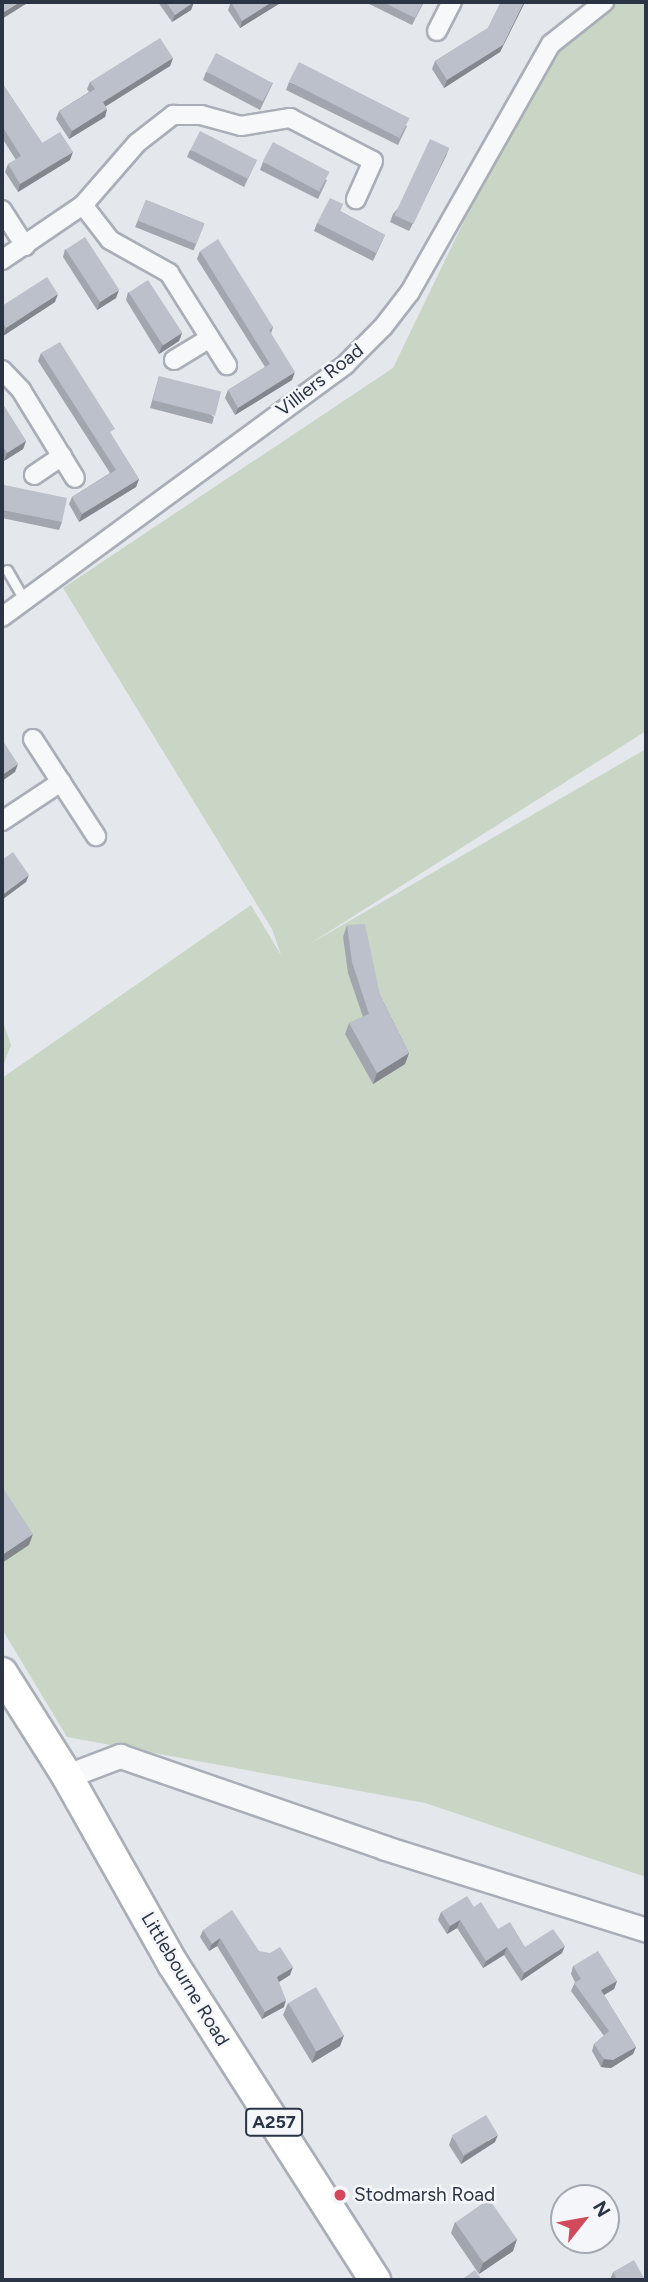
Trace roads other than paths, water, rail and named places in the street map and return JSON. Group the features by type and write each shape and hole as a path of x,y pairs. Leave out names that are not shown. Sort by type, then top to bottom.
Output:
{"main road":[{"name":"Littlebourne Road","path":"2,1673 67,1776 173,1964 375,2280"}],"street":[{"path":"437,31 452,2"},
{"name":"Villiers Road","path":"2,617 346,364 383,327 410,292 536,66 565,29 604,2"},
{"path":"2,260 83,205 137,143 173,115 201,115 241,126 290,118 373,161 356,199"},
{"path":"83,205 110,240 169,273 227,365"},
{"path":"2,210 25,246"},
{"path":"174,360 210,338"},
{"path":"2,370 21,390 75,478"},
{"path":"34,475 62,456"},
{"path":"33,739 96,836"},
{"path":"2,821 61,782"},
{"path":"67,1776 120,1756 385,1847 646,1930"}],"lane":[{"path":"7,570 25,601"}],"place":[{"name":"Stodmarsh Road","path":"340,2195"}]}
